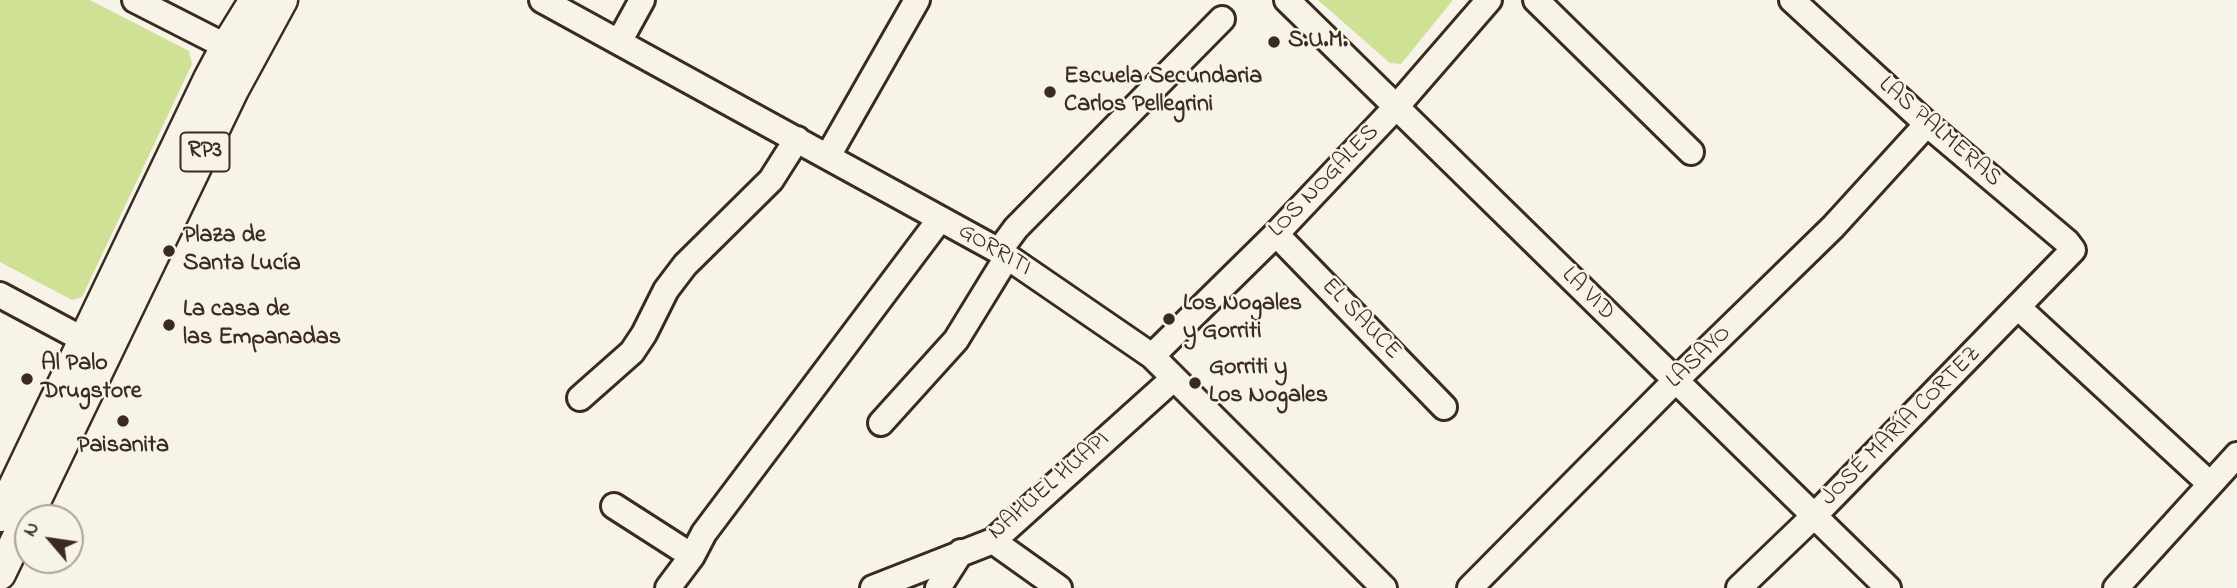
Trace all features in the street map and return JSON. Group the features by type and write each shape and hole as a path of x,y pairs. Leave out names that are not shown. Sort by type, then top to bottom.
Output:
{"main road":[{"name":"RP3","path":"0,574 96,346 238,53 256,0"},
{"name":"RP3","path":"238,53 282,0"},
{"name":"RP3","path":"0,516 96,346"}],"street":[{"path":"135,0 238,53"},
{"name":"GORRITI","path":"542,0 1003,254 1152,356 1384,588"},
{"path":"619,42 642,0"},
{"path":"828,156 917,0"},
{"name":"LA VID","path":"1287,0 1888,588"},
{"name":"LOS NOGALES","path":"1152,356 1276,234 1397,106 1489,0"},
{"path":"1536,0 1691,152"},
{"name":"LAS PALMERAS","path":"1792,0 1927,124 2067,242 2073,250 2062,265"},
{"path":"881,423 956,340 1016,229 1222,19"},
{"name":"LASAYO","path":"1470,588 1833,228 1927,124"},
{"path":"580,398 632,352 672,282 685,265 771,180 797,139"},
{"path":"668,588 692,556 704,533 940,219"},
{"name":"EL SAUCE","path":"1276,234 1444,407"},
{"name":"JOSÉ MARÍA CORTEZ","path":"1740,588 2062,265"},
{"path":"0,295 96,346"},
{"path":"2019,308 2210,484"},
{"name":"NAHUEL HUAPI","path":"873,588 992,541 1174,379"},
{"path":"2116,588 2237,455"},
{"path":"614,506 692,556"},
{"path":"992,541 1059,588"},
{"path":"938,588 961,552"}],"green space":[{"path":"0,0 90,0 189,51 192,64 82,297 72,300 0,262"},
{"path":"1318,0 1453,0 1401,64 1390,63"}],"place":[{"name":"S.U.M.","path":"1274,42"},
{"name":"Escuela Secundaria Carlos Pellegrini","path":"1050,92"},
{"name":"Plaza de Santa Lucía","path":"169,251"},
{"name":"Los Nogales y Gorriti","path":"1169,319"},
{"name":"La casa de las Empanadas","path":"169,325"},
{"name":"Al Palo Drugstore","path":"27,379"},
{"name":"Gorriti y Los Nogales","path":"1195,383"},
{"name":"Paisanita","path":"123,421"}]}
